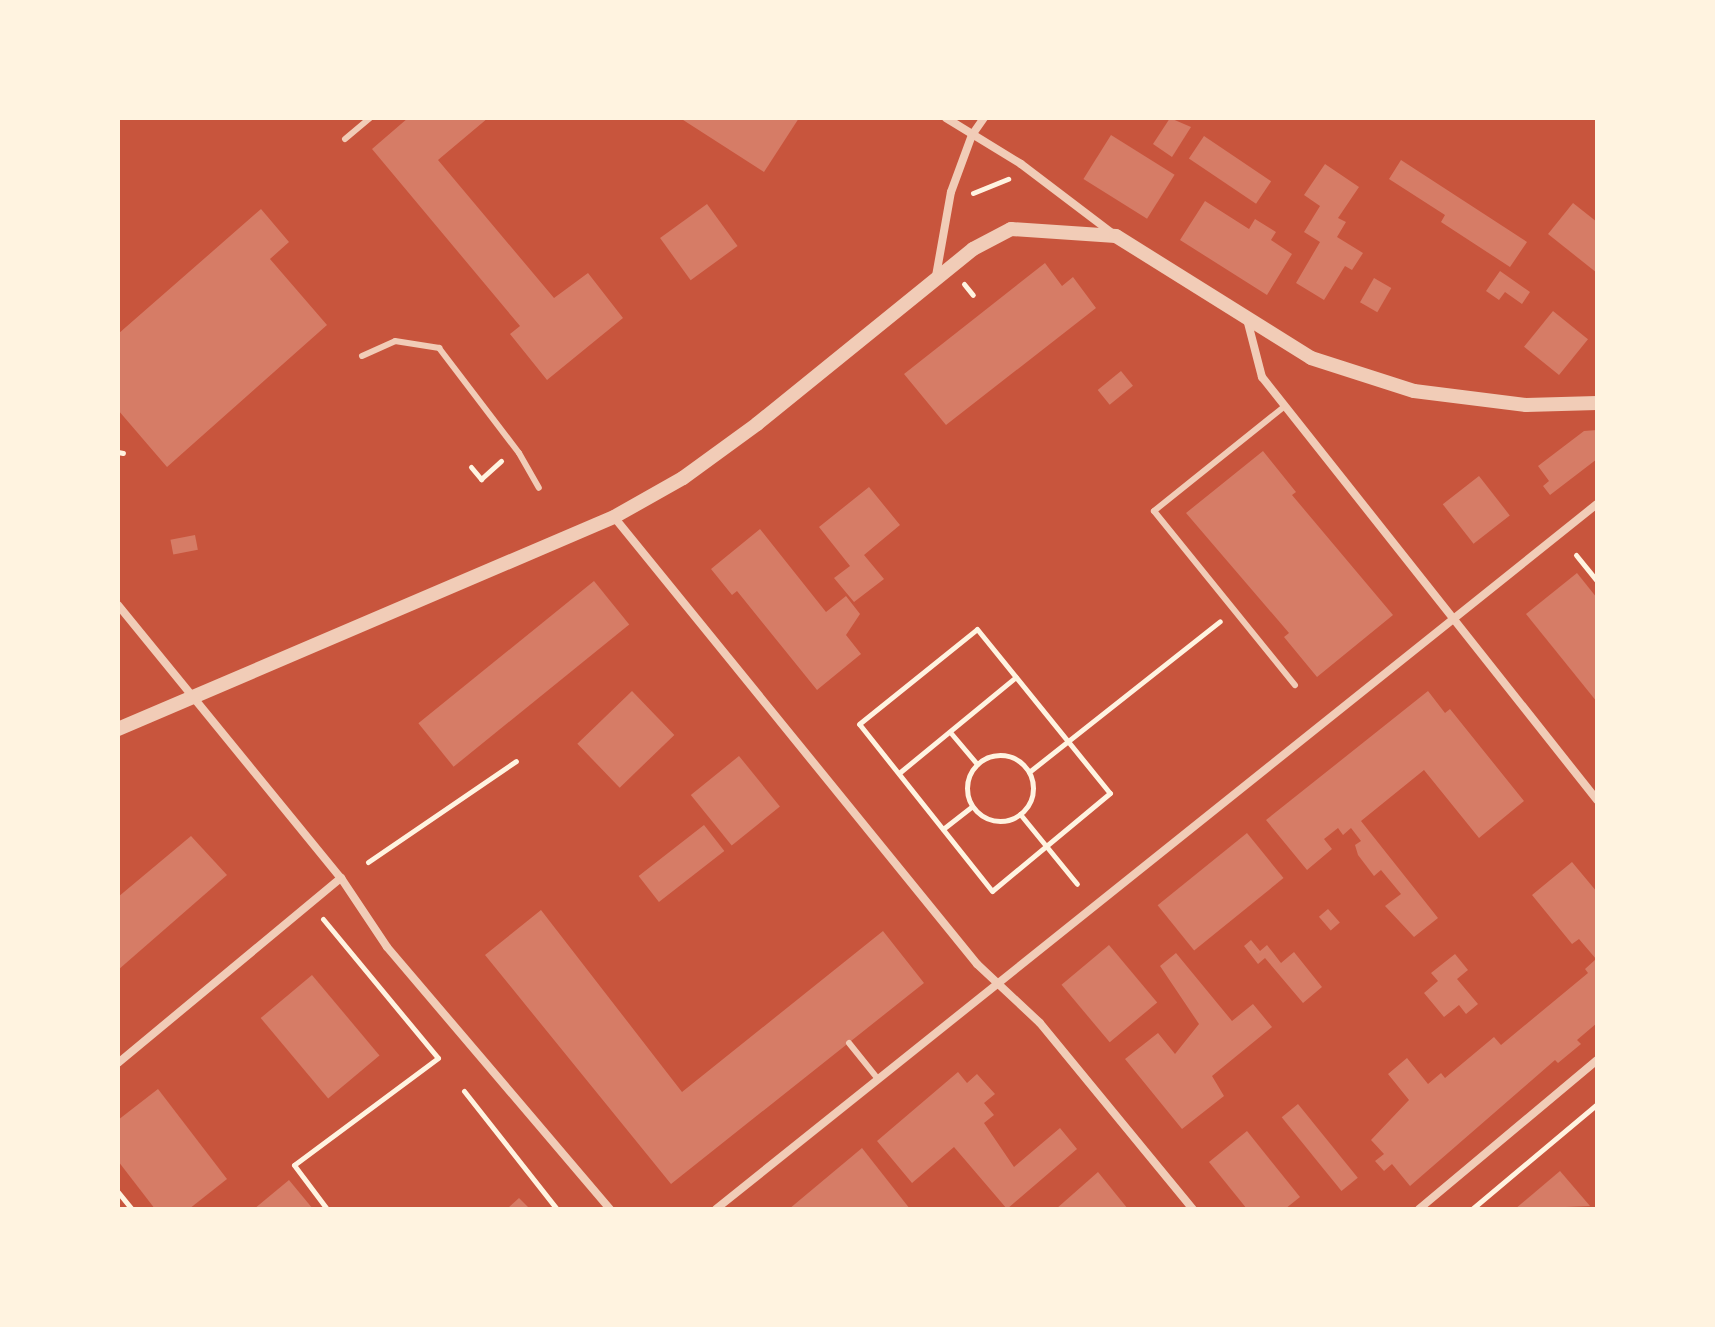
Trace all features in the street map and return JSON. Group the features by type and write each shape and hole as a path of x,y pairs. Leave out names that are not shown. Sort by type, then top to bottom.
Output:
{"street":[{"path":"946,118 1021,164 1116,236 1248,323 1311,358 1414,391 1526,405 1597,403"},
{"path":"936,281 951,192 972,135 984,118"},
{"path":"118,729 614,517 683,478 757,424 973,249 1011,229 1116,236"},
{"path":"1248,323 1262,377 1597,800"},
{"path":"716,1209 1597,504"},
{"path":"614,517 996,984 1040,1023 1193,1209"},
{"path":"118,605 341,878 387,947 610,1209"},
{"path":"118,1063 341,878"},
{"path":"1419,1209 1597,1060"}],"lane":[{"path":"345,139 370,118"},
{"path":"362,356 395,341 439,348 519,453 539,488"},
{"path":"1285,406 1154,511 1295,685"},
{"path":"849,1043 878,1079"}],"path":[{"path":"969,195 1013,177"},
{"path":"963,283 973,295"},
{"path":"471,467 481,479 501,461 507,467"},
{"path":"1576,555 1597,581"},
{"path":"1029,772 1234,610"},
{"path":"977,629 1016,677 1110,793 992,891 859,724 977,629"},
{"path":"899,773 1016,677"},
{"path":"950,732 977,764"},
{"path":"999,755 1021,763 1029,772 1032,795 1020,814 994,821 972,806 967,784 977,764 999,755"},
{"path":"368,862 516,761"},
{"path":"943,829 972,806"},
{"path":"1020,814 1077,884"},
{"path":"314,909 438,1058 294,1165 327,1209"},
{"path":"464,1091 557,1209"},
{"path":"1472,1209 1597,1104"},
{"path":"118,1192 132,1209"}],"building":[{"path":"408,118 488,118 438,160 554,298 588,273 623,318 547,380 510,334 520,326 372,149"},
{"path":"680,118 799,118 764,172"},
{"path":"1170,118 1191,127 1172,157 1153,144"},
{"path":"1111,135 1175,175 1147,219 1083,179"},
{"path":"1204,136 1271,181 1256,204 1189,158"},
{"path":"1401,160 1527,242 1510,267 1441,222 1445,215 1389,179"},
{"path":"1325,164 1359,187 1338,218 1346,222 1337,237 1363,253 1352,270 1345,266 1324,300 1296,283 1320,242 1304,232 1320,206 1304,195"},
{"path":"1205,201 1249,229 1255,219 1276,232 1271,240 1292,254 1267,295 1180,240"},
{"path":"1573,203 1597,222 1597,273 1548,234"},
{"path":"707,204 738,246 691,280 660,238"},
{"path":"261,209 289,242 270,259 327,325 167,467 118,410 118,334"},
{"path":"1045,263 1062,286 1073,277 1096,308 946,425 904,374"},
{"path":"1500,271 1530,292 1522,304 1505,292 1499,300 1486,291"},
{"path":"1374,278 1391,288 1377,312 1360,302"},
{"path":"1553,311 1588,339 1559,375 1524,347"},
{"path":"1121,371 1133,386 1110,405 1098,390"},
{"path":"1597,430 1597,459 1550,495 1543,486 1549,481 1538,466 1584,431"},
{"path":"1263,451 1296,492 1292,495 1393,615 1317,677 1284,637 1289,633 1186,513"},
{"path":"1479,476 1510,515 1474,544 1443,504"},
{"path":"869,487 900,525 864,555 884,579 854,602 834,578 850,566 819,527"},
{"path":"760,529 826,612 846,596 860,614 846,635 861,654 817,690 737,591 732,595 711,569"},
{"path":"195,535 198,550 173,554 170,540"},
{"path":"1577,573 1597,598 1597,702 1526,614"},
{"path":"594,581 629,625 454,767 418,723"},
{"path":"632,691 674,735 620,788 577,744"},
{"path":"1428,691 1445,713 1450,709 1524,801 1479,838 1424,770 1361,821 1438,918 1414,937 1385,906 1401,894 1381,870 1374,876 1358,855 1355,845 1361,841 1351,828 1343,835 1338,828 1324,839 1332,849 1307,870 1266,820"},
{"path":"739,756 780,807 732,846 691,795"},
{"path":"704,825 724,851 659,902 639,876"},
{"path":"1247,833 1284,878 1194,950 1158,905"},
{"path":"191,836 227,875 118,970 118,897"},
{"path":"1572,862 1597,892 1597,1023 1577,1040 1581,1044 1558,1063 1555,1060 1410,1186 1392,1164 1384,1171 1375,1161 1384,1154 1371,1140 1409,1100 1388,1074 1407,1058 1428,1084 1441,1073 1445,1078 1494,1037 1501,1045 1588,973 1585,969 1596,959 1579,939 1572,944 1532,895"},
{"path":"1328,909 1340,923 1331,930 1319,917"},
{"path":"541,910 682,1092 883,931 924,983 671,1184 485,955"},
{"path":"1251,940 1260,951 1267,945 1281,963 1294,952 1322,987 1303,1003 1265,958 1258,964 1244,946"},
{"path":"1109,945 1157,1002 1110,1042 1062,985"},
{"path":"1176,953 1232,1021 1253,1004 1272,1027 1212,1076 1224,1096 1182,1129 1125,1059 1158,1033 1175,1054 1199,1024 1160,966"},
{"path":"1455,954 1468,970 1457,979 1478,1004 1466,1014 1459,1005 1444,1017 1424,993 1438,981 1431,973"},
{"path":"312,975 379,1055 328,1099 261,1018"},
{"path":"958,1072 967,1083 977,1074 995,1094 984,1103 994,1115 984,1123 1014,1167 1060,1128 1077,1149 1007,1209 954,1147 912,1183 877,1141"},
{"path":"158,1089 227,1179 189,1209 155,1209 118,1161 118,1120"},
{"path":"1298,1104 1358,1178 1341,1191 1282,1117"},
{"path":"1247,1131 1300,1197 1285,1209 1247,1209 1209,1162"},
{"path":"862,1148 910,1209 789,1209"},
{"path":"1560,1171 1590,1206 1515,1209"},
{"path":"1098,1172 1128,1209 1056,1209"},
{"path":"289,1180 313,1209 254,1209"},
{"path":"519,1198 530,1209 507,1209"}]}
